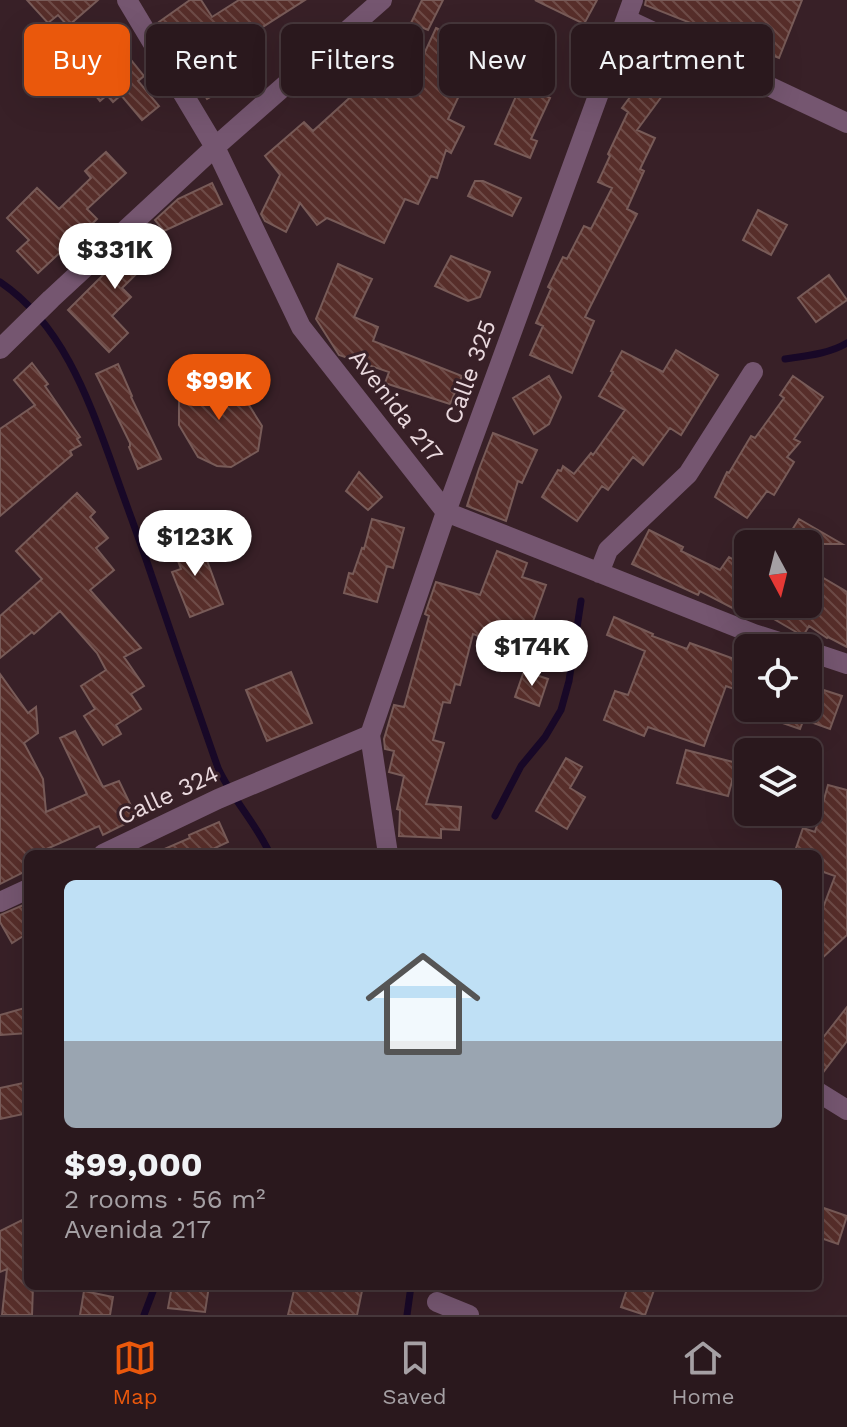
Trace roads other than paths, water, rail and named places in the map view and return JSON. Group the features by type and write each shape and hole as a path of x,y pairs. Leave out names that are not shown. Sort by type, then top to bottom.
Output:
{"street":[{"name":"Avenida 217","path":"127,0 215,147 301,327 446,512"},
{"path":"0,349 215,147 382,0"},
{"path":"629,9 847,123"},
{"name":"Calle 325","path":"370,735 446,512 629,9"},
{"path":"599,573 608,550 688,474 753,372"},
{"path":"446,512 754,634"},
{"path":"822,656 847,664"},
{"path":"370,735 387,850"},
{"name":"Calle 324","path":"111,850 218,799 370,735"},
{"path":"0,902 24,891"},
{"path":"822,1094 847,1110"},
{"path":"437,1302 469,1315"}],"waterway":[{"path":"0,282 40,318 56,339 81,386 111,461 218,768 268,850"},
{"path":"785,359 825,352 847,343"},
{"path":"495,816 521,766 545,737 561,710 569,681 581,601"},
{"path":"144,1315 153,1290"},
{"path":"407,1315 410,1290"}]}
